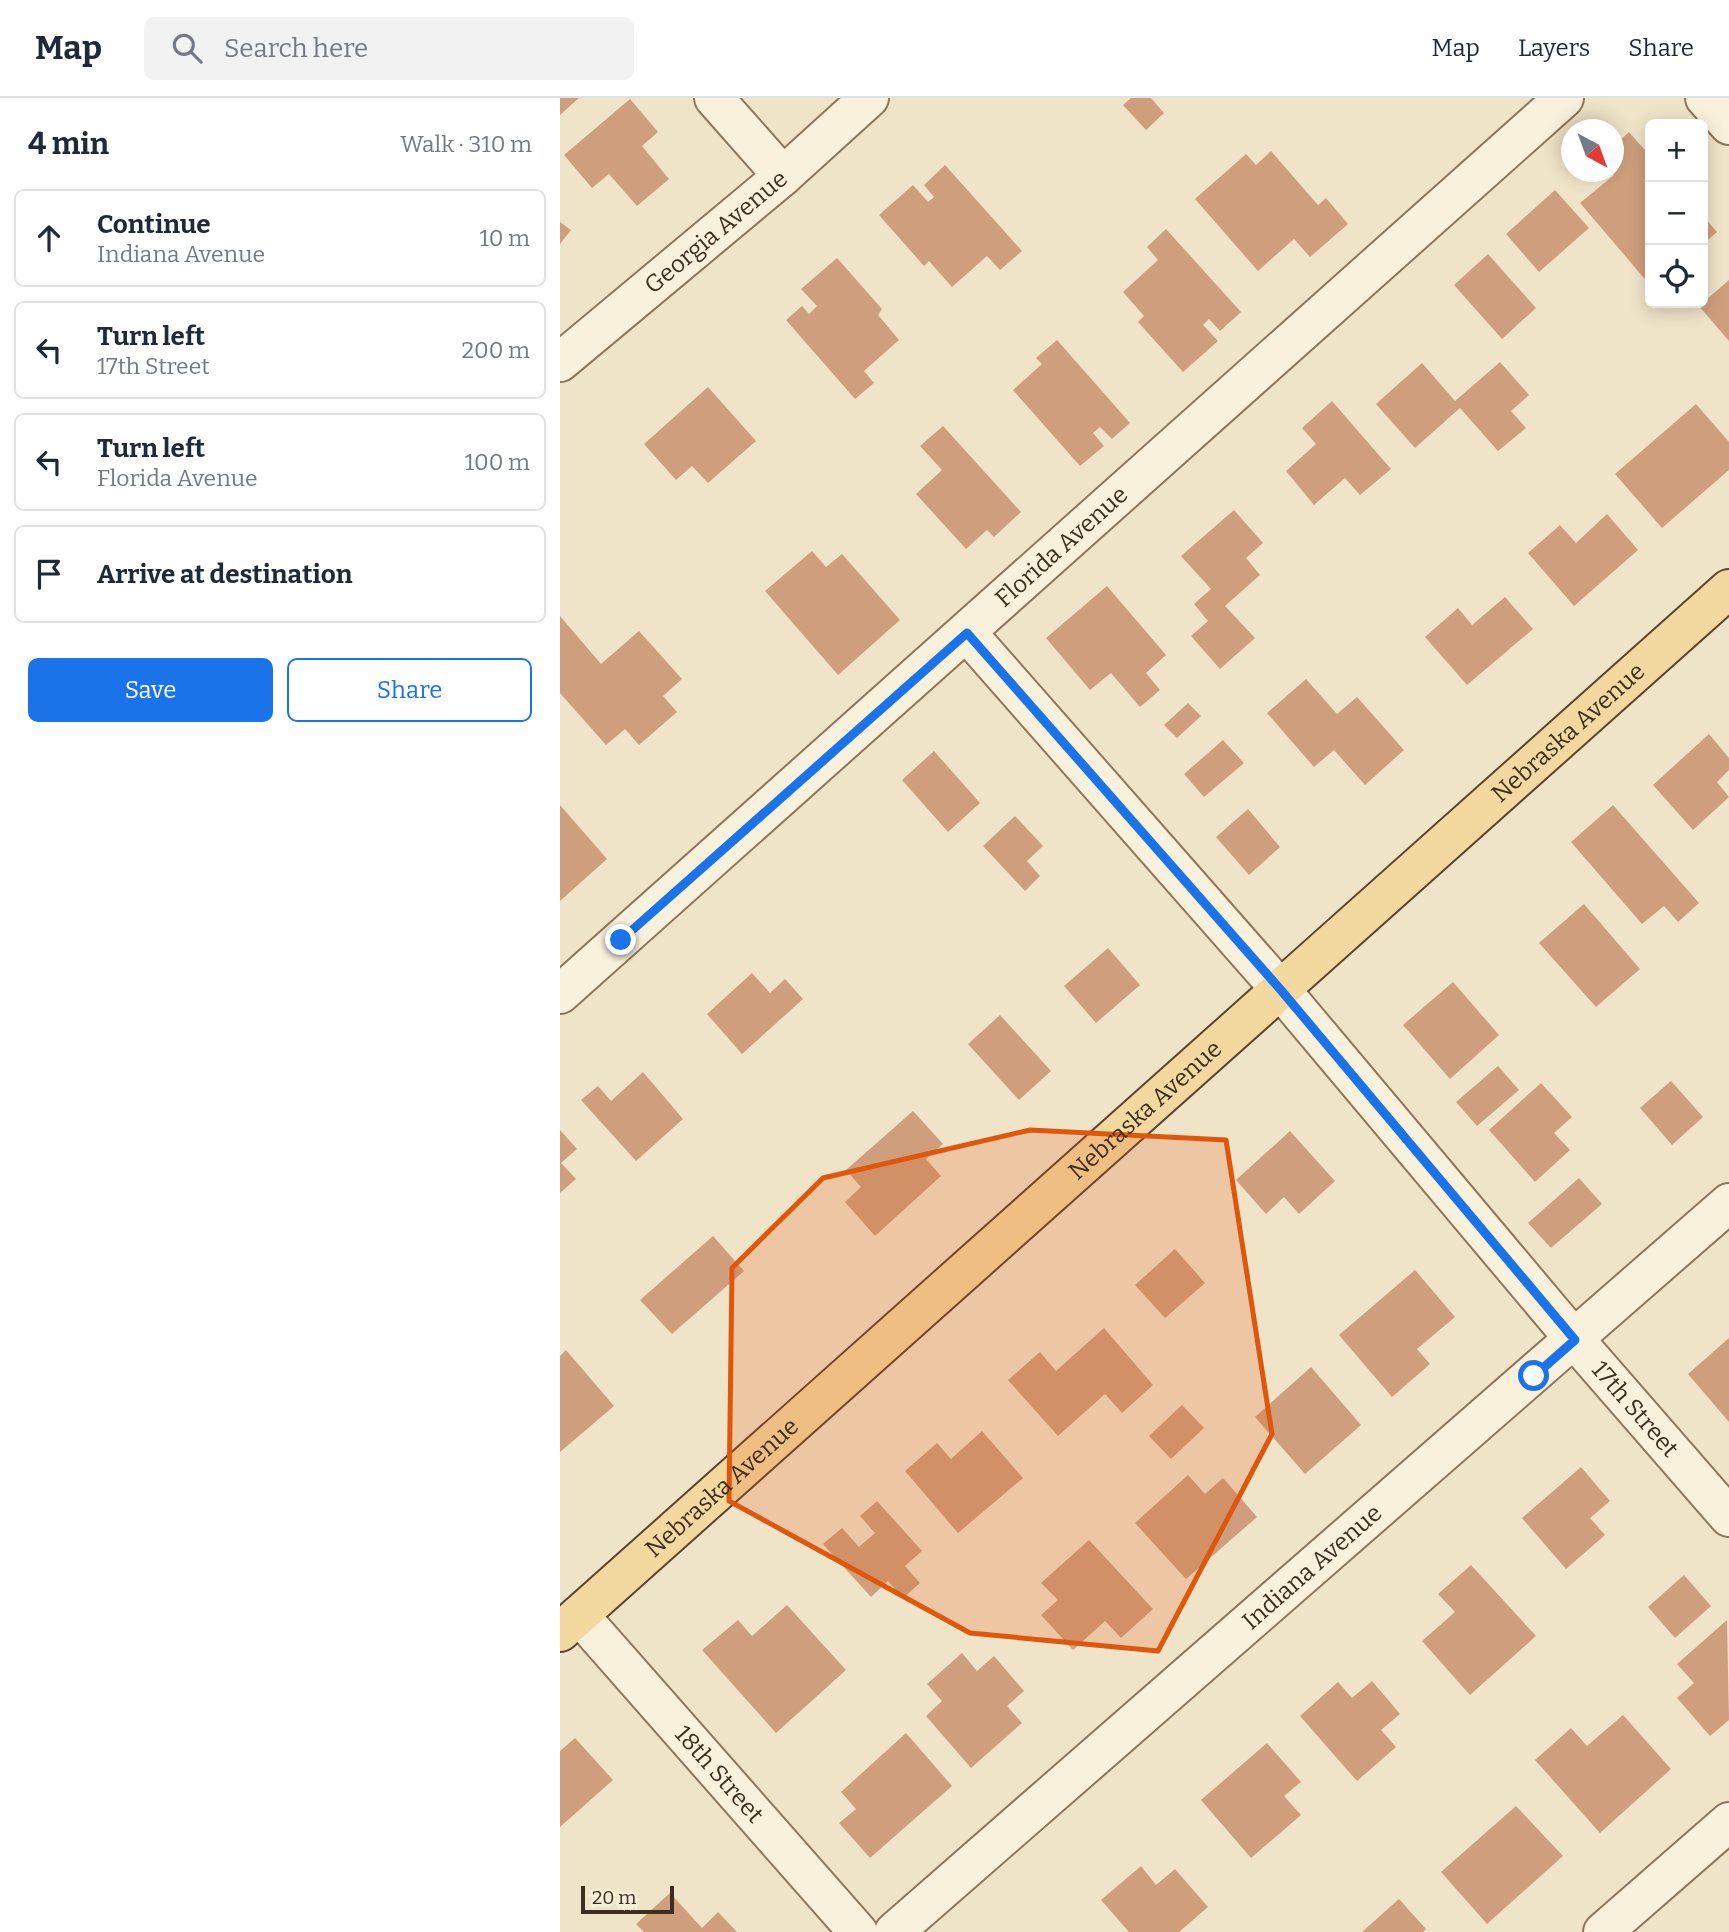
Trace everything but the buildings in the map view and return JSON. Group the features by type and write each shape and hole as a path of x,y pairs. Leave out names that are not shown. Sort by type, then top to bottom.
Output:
{"main road":[{"name":"Nebraska Avenue","path":"570,1624 1729,589"}],"street":[{"path":"714,98 783,176"},
{"name":"Georgia Avenue","path":"560,362 783,176 869,98"},
{"name":"Florida Avenue","path":"560,994 1564,98"},
{"path":"1706,98 1729,125"},
{"name":"17th Street","path":"967,633 1280,989 1575,1340 1729,1517"},
{"name":"Indiana Avenue","path":"894,1932 1729,1203"},
{"name":"18th Street","path":"570,1624 858,1932"},
{"path":"1603,1932 1729,1822"}],"highlighted area":[{"path":"1030,1130 1226,1140 1272,1434 1158,1651 970,1633 729,1501 732,1268 823,1178"}],"route":[{"path":"621,940 967,633 1280,989 1575,1340 1534,1376"}]}
